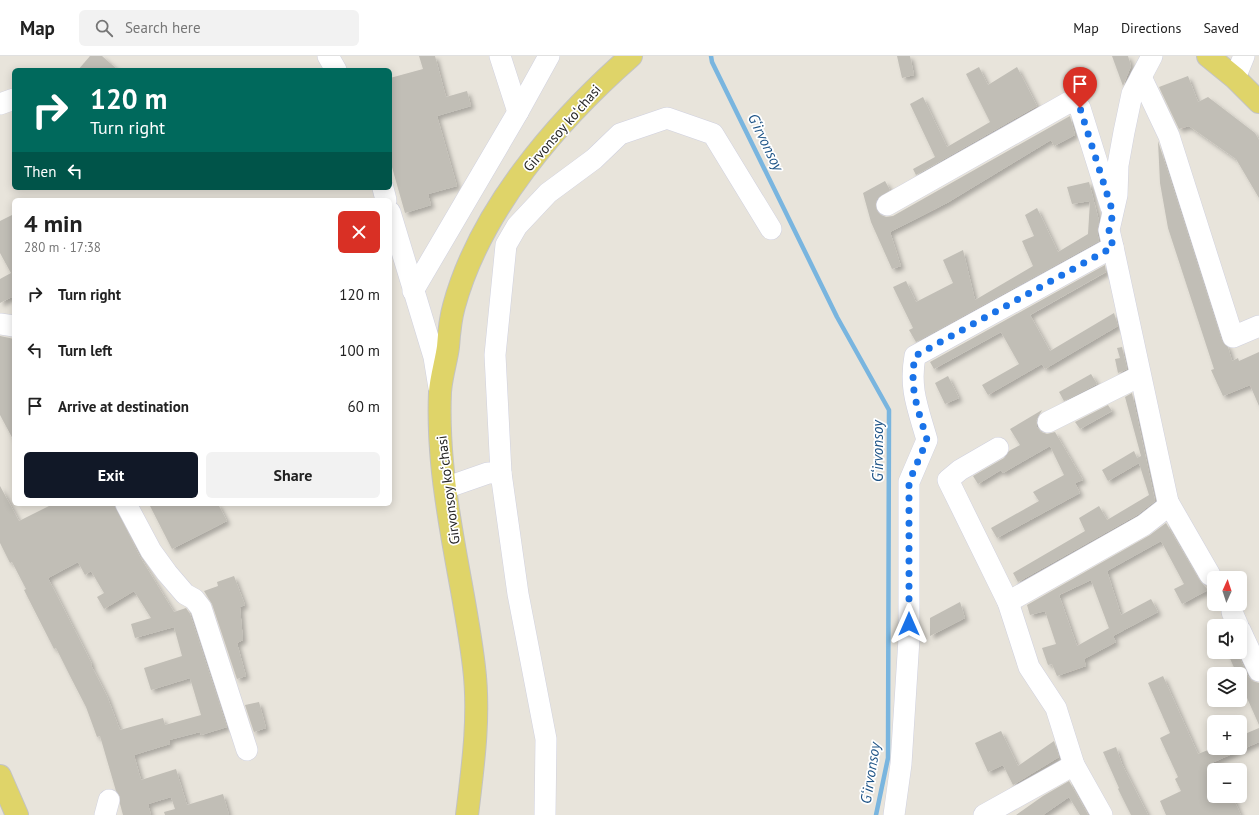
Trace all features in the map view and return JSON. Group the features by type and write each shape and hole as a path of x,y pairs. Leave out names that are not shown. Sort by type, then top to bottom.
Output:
{"main road":[{"name":"Girvonsoy koʻchasi","path":"467,815 475,730 474,668 445,488 442,460 440,393 454,306 473,256 514,184 547,141 601,83 631,56"},
{"path":"1208,56 1235,78 1259,102"},
{"path":"0,776 17,815"}],"street":[{"path":"328,56 335,68"},
{"path":"341,56 344,68"},
{"path":"500,56 518,112"},
{"path":"413,291 518,112 549,56"},
{"path":"1152,56 1132,94 1124,132 1113,213 1109,230 1168,502 1208,571"},
{"path":"1235,78 1244,56"},
{"path":"1141,76 1169,136 1233,337 1259,326"},
{"path":"0,104 12,100"},
{"path":"887,205 1071,101 1080,108 1113,213"},
{"path":"546,815 546,739 518,594 501,473 495,355 506,245 517,226 548,193 594,159 620,134 667,118 713,134 771,229"},
{"path":"392,219 434,357 440,393"},
{"path":"895,813 901,764 909,639 909,482 927,440 914,396 912,374 915,356 1113,247"},
{"path":"0,324 12,326"},
{"path":"1048,422 1140,376"},
{"path":"998,448 960,470 948,480 1008,602 1029,667 1056,708 1074,765 1102,815"},
{"path":"445,488 488,473 501,473"},
{"path":"1008,602 1144,525 1163,512 1167,507 1168,502"},
{"path":"127,506 151,551 185,594 194,599 201,608 247,750"},
{"path":"1247,644 1259,671"},
{"path":"984,815 1074,765"}],"building":[{"path":"90,56 102,56 116,68 80,68"},
{"path":"419,56 435,56 446,97 467,91 471,106 437,116 457,186 428,194 431,205 405,213 392,167 392,77 423,69"},
{"path":"897,56 910,56 914,75 902,78"},
{"path":"1112,56 1128,56 1131,66 1123,86"},
{"path":"979,67 988,85 1017,67 1037,106 916,175 913,169 935,157 910,104 923,97 947,147 990,122 966,74"},
{"path":"1188,76 1198,102 1208,97 1255,133 1259,140 1259,198 1236,159 1189,126 1179,129 1159,87"},
{"path":"1070,116 1075,135 1054,146 1051,140 947,203 890,232 901,266 892,269 871,222 863,193 885,181 890,190 877,199 875,205 877,211 881,215 886,217 893,216"},
{"path":"1158,141 1222,341 1228,347 1232,361 1238,358 1239,361 1259,352 1259,406 1250,385 1223,396 1211,370 1214,369 1168,228 1160,183"},
{"path":"1089,182 1099,221 1097,232 1099,241 916,342 909,330 913,328 893,287 906,281 916,302 953,283 943,260 963,250 975,300 1033,266 1022,241 1034,236 1025,215 1037,208 1058,252 1088,234 1090,201 1072,204 1067,187"},
{"path":"12,215 12,297 0,303 0,279 11,273 0,253 0,221"},
{"path":"1105,265 1106,272 1030,315 1050,351 1114,313 1118,326 1045,369 1042,364 988,395 982,385 1019,364 1001,332 934,369 930,362"},
{"path":"0,336 12,339 12,437 0,415"},
{"path":"1122,347 1127,369 1118,373 1115,359 1120,358 1117,348"},
{"path":"1091,374 1097,384 1064,401 1059,392"},
{"path":"948,376 959,398 945,404 935,383"},
{"path":"1132,393 1155,501 1137,515 1018,582 1013,573 1085,531 1079,518 1099,506 1107,520 1149,495 1139,463 1108,481 1102,470 1134,451 1137,458 1141,456 1125,397"},
{"path":"1108,405 1112,411 1080,429 1075,422"},
{"path":"1042,410 1036,421 1037,427 1041,432 1047,434 1055,432 1083,480 1075,483 1080,493 997,538 991,528 1039,501 1033,492 1064,475 1050,446 1003,473 1001,470 978,484 973,476 1004,458 1009,451 1020,445 1010,429"},
{"path":"0,486 19,521 49,506 115,506 140,557 174,612 186,608 190,614 227,727 201,735 200,732 169,740 170,744 134,755 141,780 176,769 187,805 223,794 229,815 165,815 164,812 175,809 171,797 148,804 151,815 123,815 120,797 116,791 100,736 97,737 86,707 56,648 54,649 24,590 26,589 12,562 10,563 0,543","holes":["78,562 85,575 91,571 104,593 97,597 104,609 134,591 151,618 131,624 135,638 174,627 182,656 144,668 151,690 190,678 201,715 165,725 163,718 120,730 107,696 91,665 92,664 48,578"]},
{"path":"150,506 219,506 227,521 172,549"},
{"path":"1166,523 1200,581 1207,589 1207,591 1182,604 1174,589 1184,584 1161,541 1107,571 1121,615 1151,599 1158,612 1113,636 1116,642 1084,659 1086,666 1057,676 1052,664 1048,665 1042,648 1056,644 1045,611 1030,615 1027,605 1150,535","holes":["1091,580 1109,628 1077,646 1059,595"]},
{"path":"234,576 245,605 240,607 243,640 237,643 246,676 237,679 212,604 204,591 218,586 217,582"},
{"path":"960,602 965,618 930,636 930,618"},
{"path":"1230,659 1240,659 1244,667 1234,667"},
{"path":"1247,674 1252,681 1259,683 1259,725 1247,698"},
{"path":"1163,676 1198,754 1207,750 1207,755 1230,755 1214,763 1207,763 1207,803 1235,803 1241,815 1166,815 1160,801 1181,791 1175,779 1178,777 1160,738 1170,733 1148,683"},
{"path":"259,702 266,728 254,732 245,705"},
{"path":"1259,728 1259,742 1247,747 1247,733"},
{"path":"1001,731 1018,766 1054,741 1059,757 1013,785 1003,765 988,772 975,743"},
{"path":"1116,747 1122,764 1148,815 1131,815 1118,789 1119,788 1103,752"},
{"path":"1069,781 1088,815 1080,815 1069,797 1043,815 1016,815 1043,796"}],"waterway":[{"name":"G‘irvonsoy","path":"711,56 712,62 837,317 889,410 888,758 876,815"}],"route":[{"path":"909,624 909,482 927,440 914,396 912,374 915,356 1093,260 1113,247 1109,230 1113,213 1080,108"}]}
